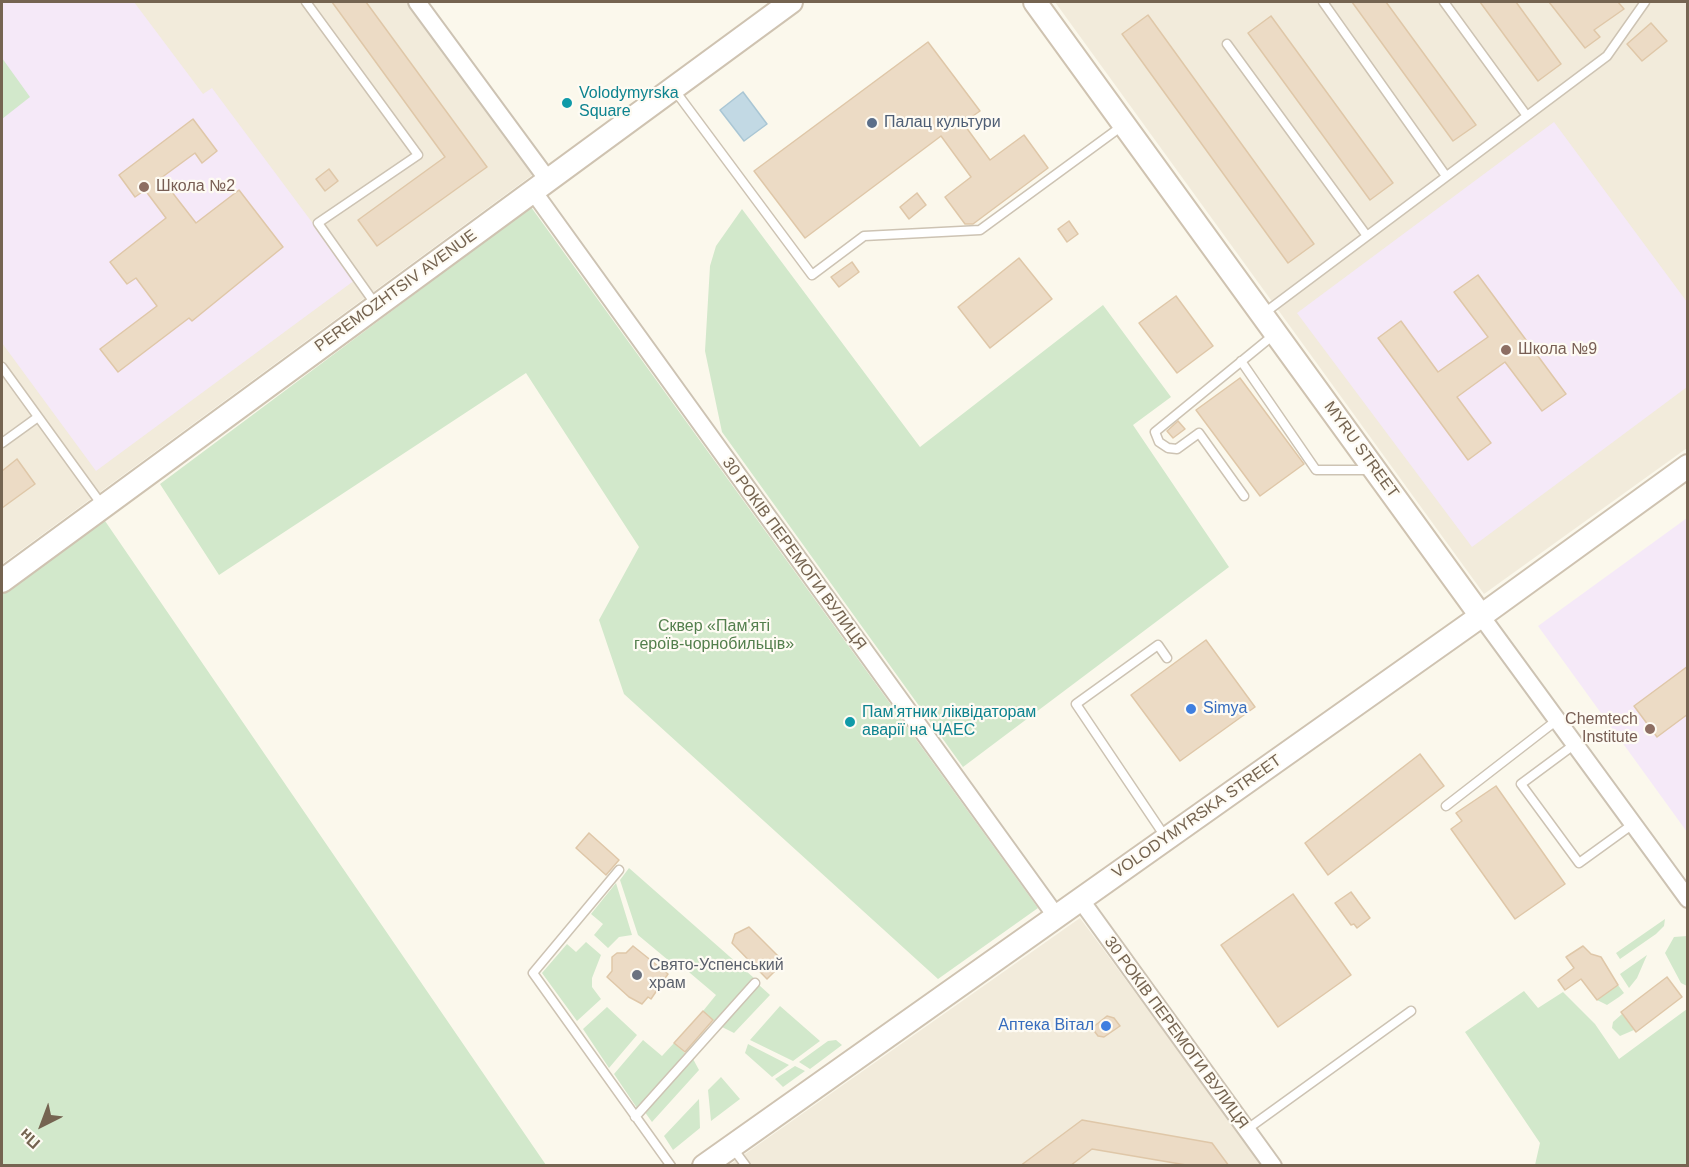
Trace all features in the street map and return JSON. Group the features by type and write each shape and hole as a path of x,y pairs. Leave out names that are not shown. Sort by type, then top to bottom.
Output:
{"street":[{"name":"30 РОКІВ ПЕРЕМОГИ ВУЛИЦЯ","path":"417,2 540,185 1056,916"},
{"name":"PEREMOZHTSIV AVENUE","path":"2,581 791,2"},
{"name":"MYRU STREET","path":"1035,2 1688,899"},
{"name":"VOLODYMYRSKA STREET","path":"704,1166 1481,616 1688,466"},
{"name":"30 РОКІВ ПЕРЕМОГИ ВУЛИЦЯ","path":"1080,899 1273,1166"}],"lane":[{"path":"306,2 418,155 318,222 377,306"},
{"path":"1323,2 1446,176"},
{"path":"1444,2 1527,116"},
{"path":"1263,314 1607,56 1644,2"},
{"path":"1227,44 1367,236"},
{"path":"673,88 812,275 864,236 980,230 1124,124"},
{"path":"1244,496 1199,433 1177,449 1168,448 1159,442 1155,432 1276,333"},
{"path":"1241,361 1316,470 1376,470"},
{"path":"2,367 103,506"},
{"path":"2,443 38,417"},
{"path":"1166,838 1076,704 1158,645 1167,658"},
{"path":"1446,806 1557,720"},
{"path":"1575,744 1521,784 1579,862 1633,824"},
{"path":"619,870 534,973 670,1166"},
{"path":"634,1118 755,983"},
{"path":"1246,1130 1411,1011"},
{"path":"732,1146 746,1166"}],"shaded area":[{"path":"2,2 407,2 535,173 2,564"},
{"name":"Школа №2","path":"2,2 134,2 203,94 212,88 355,280 96,471 2,343"},
{"path":"1055,2 1687,2 1687,448 1484,594"},
{"name":"Школа №9","path":"1554,122 1687,302 1687,387 1472,547 1297,313"},
{"name":"Chemtech Institute","path":"1687,518 1687,832 1538,626"},
{"path":"1080,918 1263,1165 728,1166"}],"green space":[{"path":"2,58 30,97 2,119"},
{"name":"Сквер «Пам'яті героїв-чорнобильців»","path":"531,207 1038,908 938,979 624,694 599,620 639,547 526,373 219,575 160,484"},
{"path":"742,209 920,447 1103,305 1171,397 1133,425 1229,567 963,767 722,432 705,351 710,266 716,246"},
{"path":"103,518 546,1165 2,1165 2,592"},
{"path":"629,868 754,978 715,1022 703,1011 716,995 677,962 674,965 638,935 620,880"},
{"path":"616,883 632,935 619,937 608,948 594,935 603,924 591,914"},
{"path":"1665,919 1664,926 1656,934 1620,959 1616,953"},
{"path":"1688,936 1687,986 1681,983 1665,953 1674,937"},
{"path":"586,942 601,955 592,978 592,987 601,999 577,1021 542,973 567,944 576,952"},
{"path":"1647,955 1637,978 1629,988 1620,974"},
{"path":"759,985 770,995 734,1033 720,1026"},
{"path":"1618,985 1624,993 1619,997 1607,1005 1597,1000"},
{"path":"1524,991 1538,1008 1563,992 1595,1024 1619,1059 1687,1009 1687,1165 1535,1165 1540,1143 1465,1032"},
{"path":"780,1006 820,1041 793,1061 750,1040"},
{"path":"607,1007 637,1035 609,1068 583,1029"},
{"path":"1622,1014 1634,1030 1620,1036 1612,1028 1613,1022"},
{"path":"643,1040 662,1056 674,1043 686,1054 637,1108 614,1074"},
{"path":"836,1040 842,1045 810,1069 799,1062 828,1041"},
{"path":"748,1044 789,1065 772,1077 745,1053"},
{"path":"692,1057 699,1070 652,1122 644,1111"},
{"path":"795,1066 805,1071 783,1087 775,1079"},
{"path":"721,1077 740,1099 711,1121 708,1090"},
{"path":"699,1099 700,1128 673,1150 664,1136"}],"water":[{"path":"743,92 767,124 744,141 720,110"}],"building":[{"path":"332,2 366,2 487,167 377,246 358,220 445,157"},
{"path":"1352,2 1386,2 1476,125 1453,141"},
{"path":"1480,2 1516,2 1561,64 1538,81"},
{"path":"1549,2 1618,2 1624,9 1594,30 1600,37 1585,48"},
{"path":"1148,15 1314,244 1288,263 1122,34"},
{"path":"1271,16 1393,183 1370,200 1248,33"},
{"path":"1651,23 1667,41 1642,61 1627,44"},
{"path":"928,42 980,111 963,123 990,160 1024,135 1048,168 973,224 965,224 945,197 971,177 941,136 805,238 754,171"},
{"path":"193,119 217,151 202,163 195,153 161,178 196,223 239,190 283,247 192,321 189,318 118,372 100,349 157,306 136,278 127,284 110,262 166,218 145,190 135,197 119,175"},
{"path":"329,169 338,181 325,191 316,179"},
{"path":"917,193 926,205 909,219 900,207"},
{"path":"1069,221 1078,234 1067,242 1058,229"},
{"path":"1019,258 1052,299 990,348 958,307"},
{"path":"852,262 859,272 839,287 831,277"},
{"path":"1478,275 1566,394 1542,411 1505,362 1457,397 1491,443 1468,460 1378,338 1401,321 1438,372 1488,337 1454,292"},
{"path":"1176,296 1213,346 1177,373 1139,323"},
{"path":"1240,378 1304,464 1260,496 1196,410"},
{"path":"1178,421 1185,429 1173,438 1167,431"},
{"path":"17,459 35,484 2,508 2,471"},
{"path":"1206,640 1255,707 1180,761 1131,695"},
{"path":"1688,666 1688,714 1657,737 1634,706"},
{"path":"1420,754 1444,786 1328,875 1305,843"},
{"path":"1496,786 1565,884 1515,919 1451,829 1462,821 1456,813"},
{"path":"589,833 619,860 606,875 576,848"},
{"path":"1351,892 1370,918 1357,928 1354,924 1351,925 1335,903"},
{"path":"1293,894 1351,975 1278,1027 1221,945"},
{"path":"749,927 784,962 767,979 732,943 735,934"},
{"name":"Свято-Успенський храм","path":"633,946 668,974 651,999 648,997 642,1004 629,997 607,977 612,971 612,957 617,953 626,953"},
{"path":"1583,946 1591,954 1601,957 1618,985 1597,1000 1581,979 1565,990 1558,980 1574,968 1566,957"},
{"path":"1667,977 1682,997 1636,1032 1621,1012"},
{"path":"703,1011 713,1020 685,1052 674,1043"},
{"path":"1107,1016 1114,1018 1120,1026 1104,1037 1098,1036 1092,1028"},
{"path":"1082,1120 1212,1143 1229,1166 1192,1166 1092,1149 1070,1166 1020,1166"}],"place":[{"name":"Volodymyrska Square","path":"567,103"},
{"name":"Палац культури","path":"872,123"},
{"name":"Школа №2","path":"144,187"},
{"name":"Школа №9","path":"1506,350"},
{"name":"Simya","path":"1191,709"},
{"name":"Пам'ятник ліквідаторам аварії на ЧАЕС","path":"850,722"},
{"name":"Chemtech Institute","path":"1650,729"},
{"name":"Свято-Успенський храм","path":"637,975"},
{"name":"Аптека Вітал","path":"1106,1026"}]}
